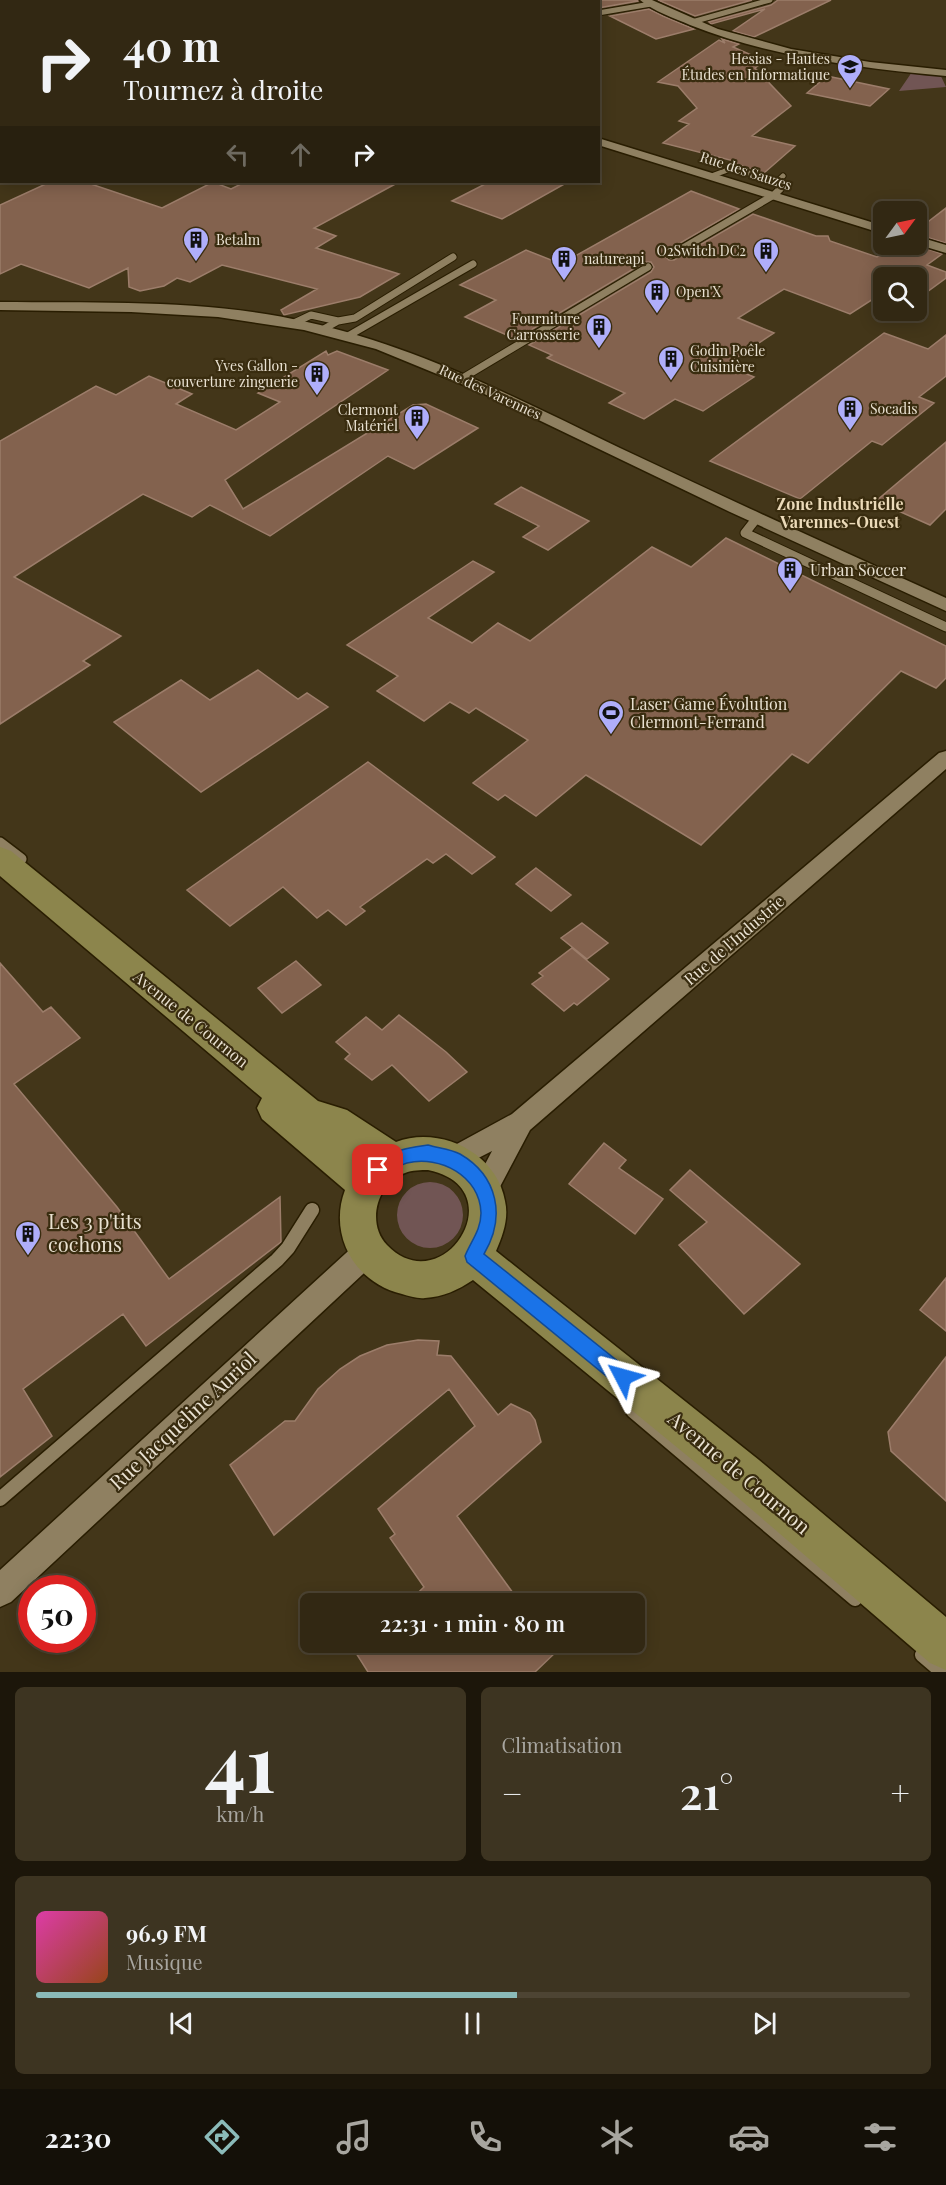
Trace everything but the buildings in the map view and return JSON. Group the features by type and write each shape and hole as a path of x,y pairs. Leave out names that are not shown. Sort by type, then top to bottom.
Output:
{"main road":[{"name":"Avenue de Cournon","path":"0,859 308,1115 334,1121 393,1160"},
{"name":"Avenue de Cournon","path":"16,872 366,1184"},
{"path":"428,1153 453,1159 472,1172 484,1191 489,1213 486,1236 473,1256 454,1271 430,1279 405,1277 383,1268 367,1251 357,1231 357,1207 366,1184 378,1170 393,1160 403,1156 428,1153"},
{"name":"Avenue de Cournon","path":"473,1256 545,1325 744,1475 928,1646"}],"street":[{"path":"648,2 723,33 797,52 845,61 946,73"},
{"name":"Rue des Sauzes","path":"600,142 714,175 873,226"},
{"path":"927,243 946,249"},
{"name":"Rue des Varennes","path":"0,306 165,308 221,312 348,336 412,358 461,379 756,519 946,605"},
{"name":"Rue de l'Industrie","path":"453,1159 521,1122 946,758"},
{"name":"Rue de l'Industrie","path":"484,1191 521,1122"},
{"name":"Rue Jacqueline Auriol","path":"0,1591 367,1251"}],"lane":[{"path":"692,22 770,0"},
{"path":"600,13 648,2"},
{"path":"671,255 782,189 777,182 733,168 714,175"},
{"path":"777,182 783,176"},
{"path":"322,330 338,321 355,318 453,257"},
{"path":"348,336 473,264"},
{"path":"461,379 648,267"},
{"path":"292,324 310,315 338,321"},
{"path":"756,519 745,533 946,627"},
{"path":"934,621 946,618"},
{"path":"0,843 16,872"},
{"path":"273,1069 334,1121"},
{"path":"0,1499 277,1260 288,1248 312,1210"},
{"path":"625,1404 866,1608"},
{"path":"928,1646 942,1672"}],"shaded area":[{"path":"912,72 940,74 946,87 899,91"},
{"path":"430,1182 443,1185 453,1192 460,1202 463,1215 460,1228 453,1238 443,1245 430,1248 417,1245 407,1238 400,1228 397,1215 400,1202 407,1192 417,1185"}],"place":[{"name":"Hesias - Hautes Études en Informatique","path":"850,90"},
{"name":"Betalm","path":"196,263"},
{"name":"O2Switch DC2","path":"766,274"},
{"name":"natureapi","path":"564,282"},
{"name":"Open'X","path":"657,315"},
{"name":"Fourniture Carrosserie","path":"599,350"},
{"name":"Godin Poêle Cuisinière","path":"671,382"},
{"name":"Yves Gallon - couverture zinguerie","path":"317,397"},
{"name":"Socadis","path":"850,432"},
{"name":"Clermont Matériel","path":"417,441"},
{"name":"Urban Soccer","path":"790,593"},
{"name":"Laser Game Évolution Clermont-Ferrand","path":"611,736"},
{"name":"Les 3 p'tits cochons","path":"28,1257"}],"district":[{"name":"Zone Industrielle Varennes-Ouest","path":"840,513"}],"route":[{"path":"378,1170 403,1156 428,1153 453,1159 472,1172 484,1191 489,1213 486,1236 473,1256 623,1377"}]}
